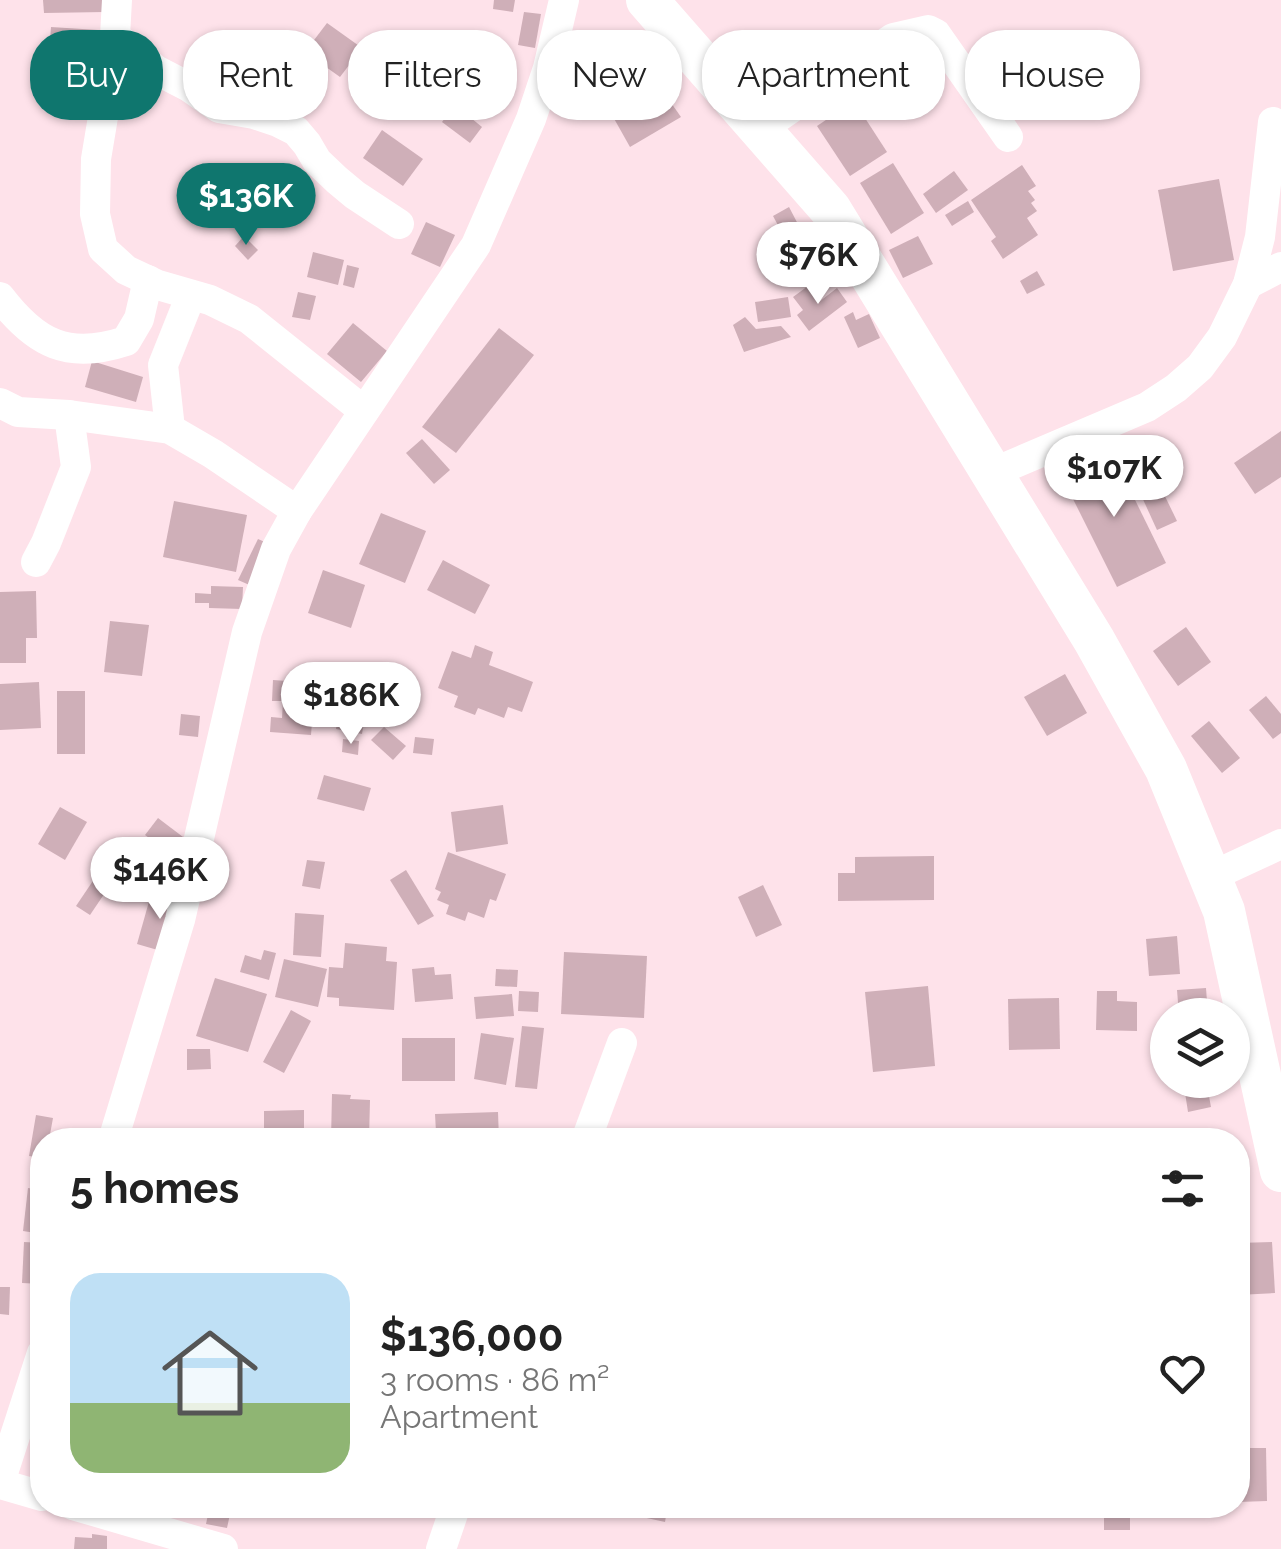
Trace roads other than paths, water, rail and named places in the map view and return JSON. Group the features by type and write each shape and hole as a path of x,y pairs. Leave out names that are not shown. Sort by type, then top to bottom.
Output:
{"street":[{"path":"114,30 117,0"},
{"path":"119,1128 180,920 246,632 276,550 297,511 476,246 531,118 564,0"},
{"path":"648,0 830,208 1094,640 1166,769 1224,911 1281,1171"},
{"path":"761,130 893,38 928,30 936,34 1008,137"},
{"path":"163,74 219,108 254,114 296,131 336,180 399,224"},
{"path":"103,120 96,159 95,214 103,249 126,270 250,319 364,411"},
{"path":"992,473 1146,408 1200,367 1222,337 1248,284 1260,237 1273,122"},
{"path":"1248,284 1281,267"},
{"path":"0,297 15,316 52,346 98,350 126,341 139,319 148,280"},
{"path":"170,429 163,365 191,295"},
{"path":"0,402 18,412 69,414 170,429 297,511"},
{"path":"36,562 76,467 69,414"},
{"path":"1210,877 1281,844"},
{"path":"590,1128 622,1043"},
{"path":"30,1390 0,1483 30,1492"},
{"path":"117,1518 223,1549"},
{"path":"441,1549 452,1518"}]}
